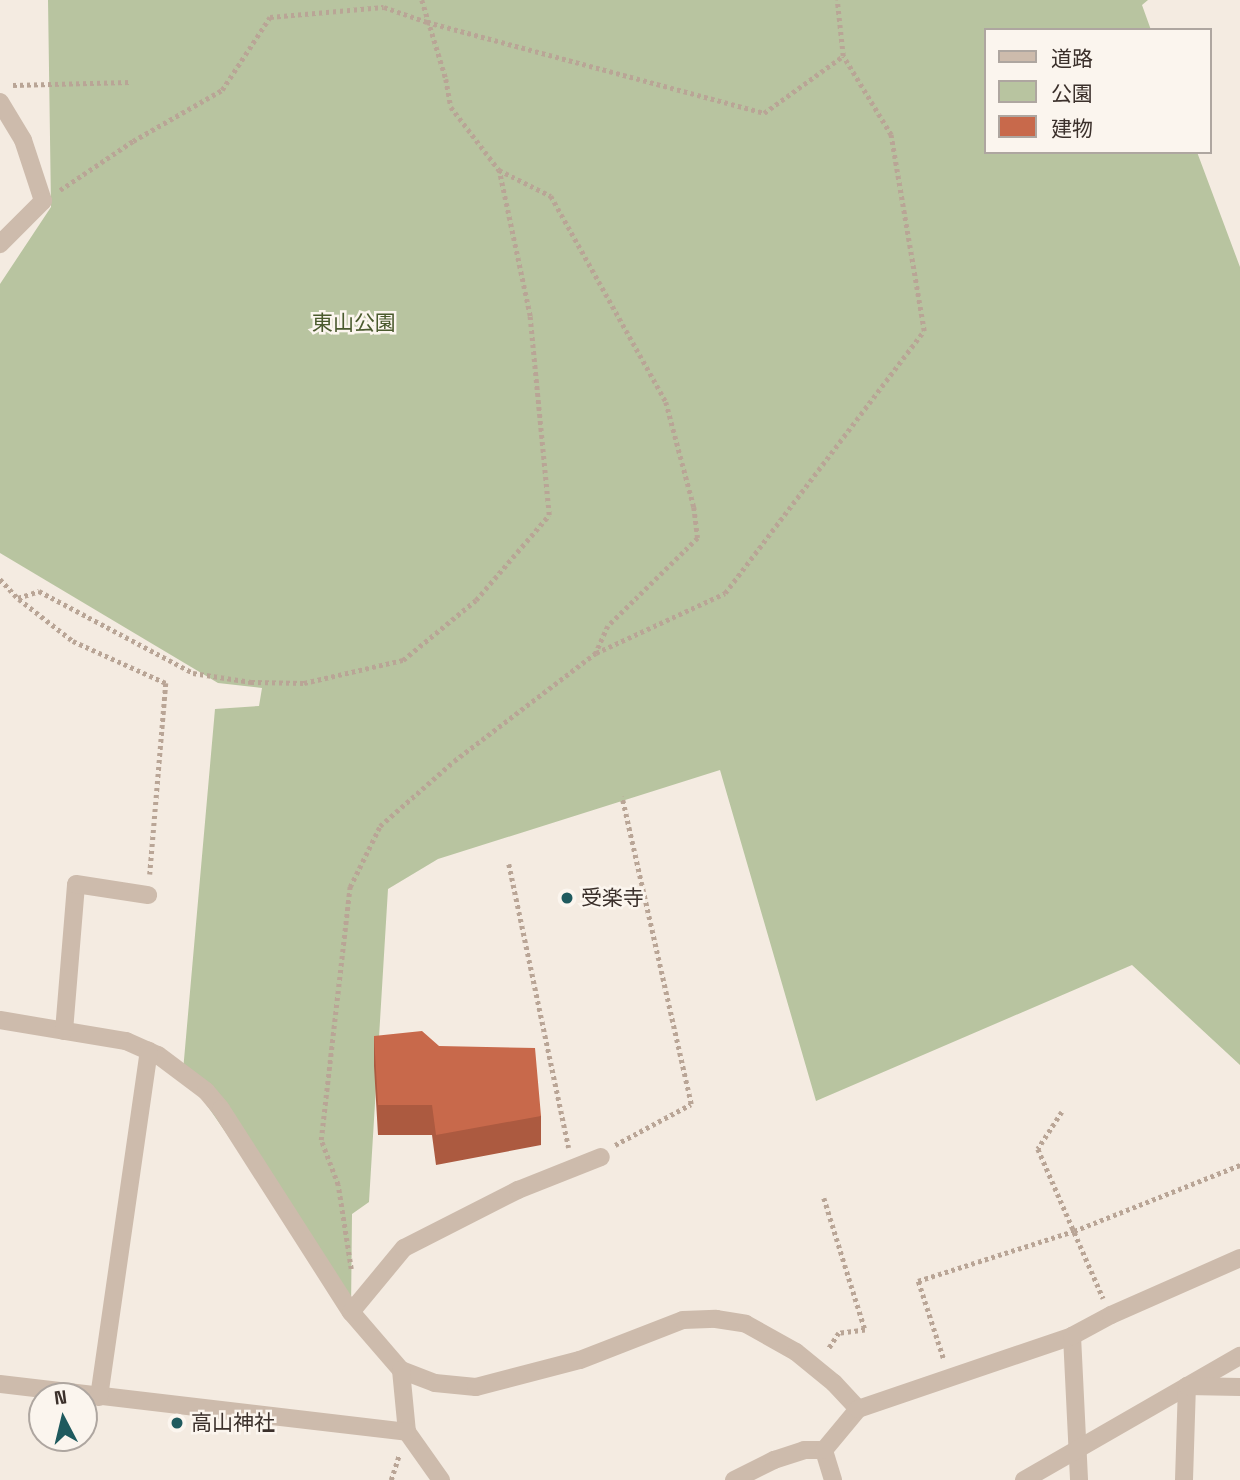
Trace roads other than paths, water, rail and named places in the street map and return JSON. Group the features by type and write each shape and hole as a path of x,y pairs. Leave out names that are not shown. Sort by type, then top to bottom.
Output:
{"street":[{"path":"0,102 23,140 43,201 0,244"},
{"path":"64,1031 76,884 148,895"},
{"path":"0,1020 126,1041 183,1071 221,1109 351,1312 401,1370 435,1383 476,1387 580,1360 682,1320 716,1319 746,1324 796,1352 858,1409"},
{"path":"99,1397 149,1051"},
{"path":"351,1312 404,1248 517,1190 605,1153"},
{"path":"824,1450 858,1409 1072,1336 1111,1315 1240,1258"},
{"path":"1072,1336 1079,1480"},
{"path":"1024,1480 1240,1356"},
{"path":"401,1370 407,1432 441,1480"},
{"path":"0,1384 407,1432"},
{"path":"1187,1386 1240,1387"},
{"path":"1184,1480 1187,1386"},
{"path":"734,1480 774,1460 804,1450 824,1450"},
{"path":"824,1450 833,1480"}],"place":[{"name":"受楽寺","path":"567,898"},
{"name":"高山神社","path":"177,1423"}],"park label":[{"name":"東山公園","path":"354,323"}]}
